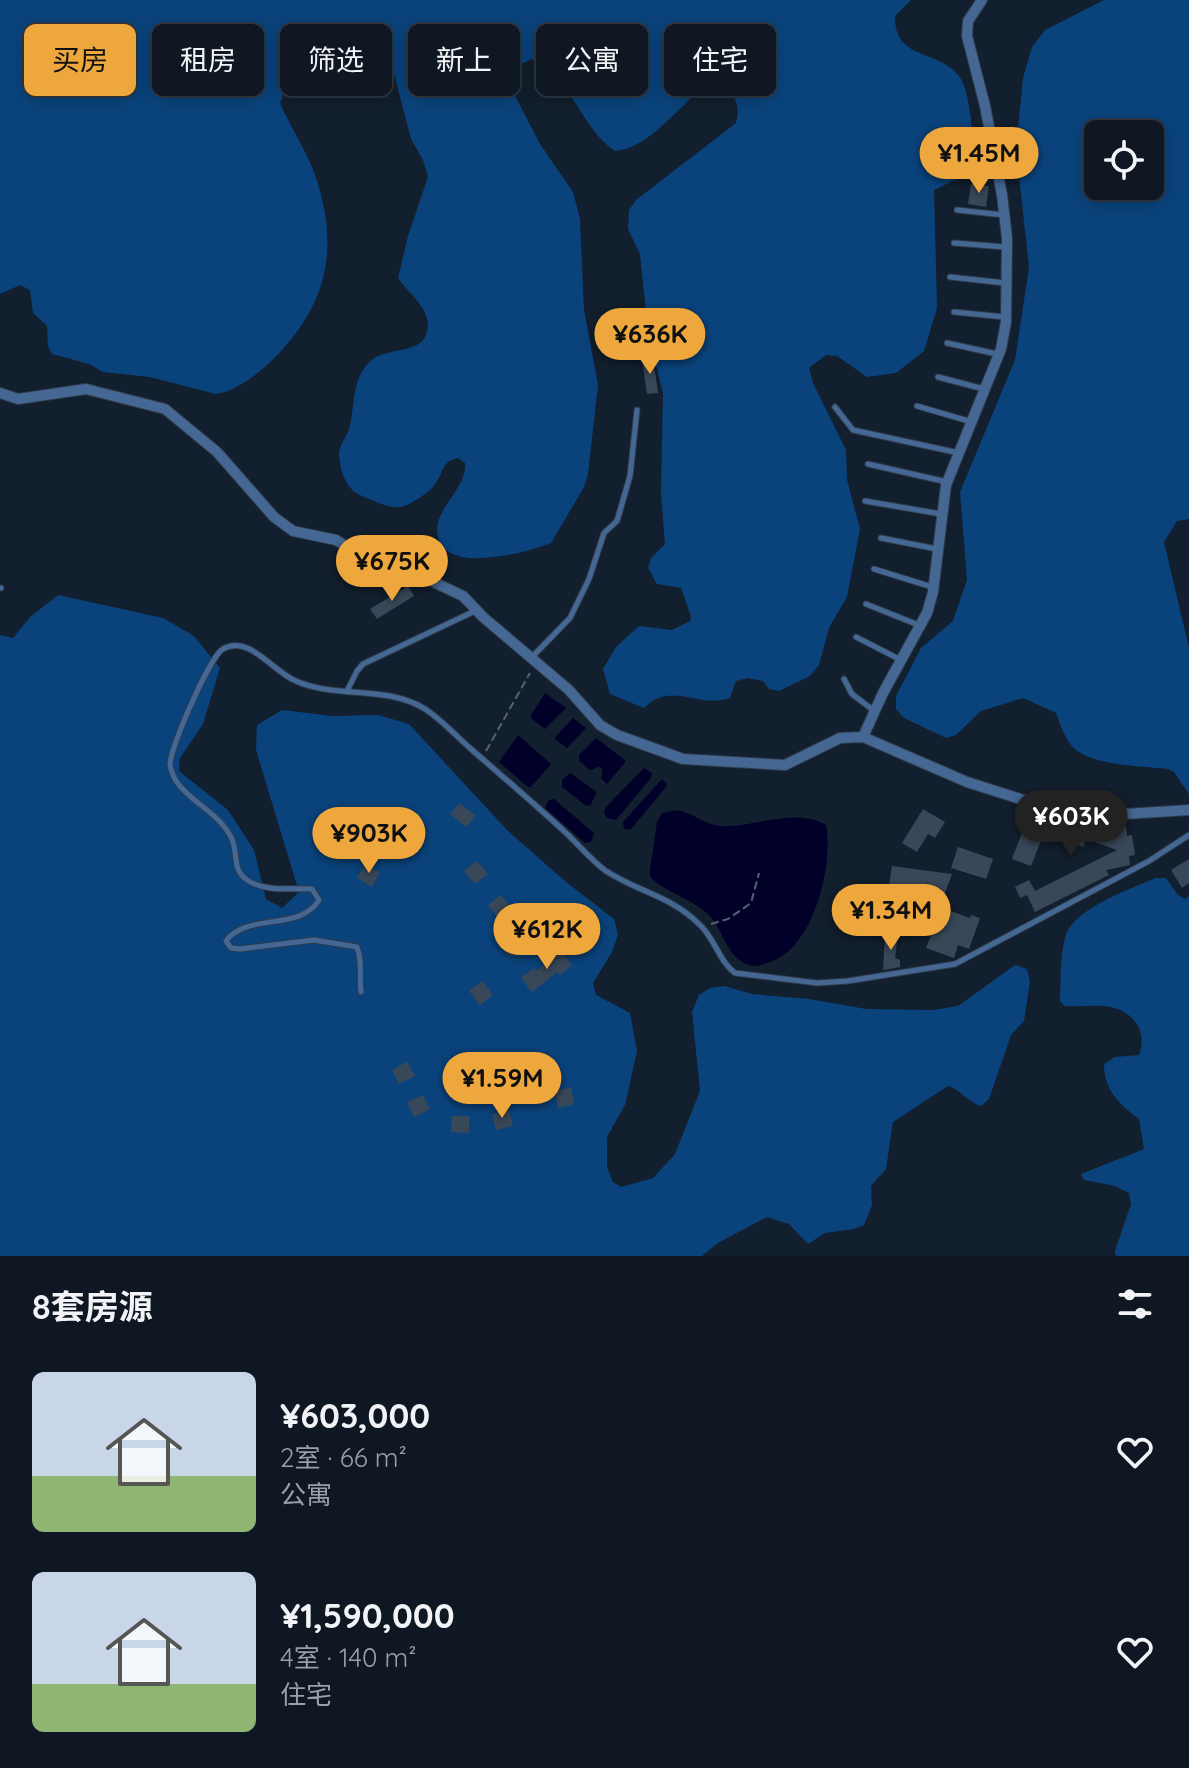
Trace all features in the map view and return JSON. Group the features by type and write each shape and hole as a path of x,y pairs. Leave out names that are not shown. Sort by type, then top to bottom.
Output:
{"street":[{"path":"863,737 927,613 948,482 998,355 1006,317 1004,215 985,106 967,36 968,21 982,0"},
{"path":"0,393 18,399 86,389 165,409 217,452 274,517 293,531 336,540 361,555 401,561 423,577 463,596 569,690 600,725 617,735 683,759 785,765 840,738 863,737 967,782 1077,817 1189,810"}],"lane":[{"path":"957,210 1004,215"},
{"path":"954,243 1007,247"},
{"path":"950,277 1007,283"},
{"path":"954,312 1006,317"},
{"path":"947,343 998,355"},
{"path":"938,377 985,389"},
{"path":"917,406 972,422"},
{"path":"835,407 853,430 960,454"},
{"path":"534,659 570,618 589,579 604,533 617,521 630,476 637,410"},
{"path":"868,464 948,482"},
{"path":"865,501 941,514"},
{"path":"881,538 937,549"},
{"path":"874,569 933,587"},
{"path":"866,604 921,626"},
{"path":"347,691 363,664 477,610"},
{"path":"856,637 901,660"},
{"path":"361,992 358,975 361,958 357,947 314,940 231,948 226,941 231,934 249,926 299,916 315,907 319,900 312,889 255,885 241,876 231,837 218,818 174,778 170,763 176,742 204,677 215,655 235,644 246,647 296,682 401,699 425,709 606,870 669,900 702,926 726,966 735,973 817,983 955,964 1149,861 1189,835"},
{"path":"844,679 852,694 874,711"}],"path":[{"path":"482,759 534,659"},
{"path":"702,926 728,919 751,903 759,873"}],"shaded area":[{"path":"0,0 911,0 895,16 902,41 959,76 969,103 975,156 961,177 934,190 937,308 924,351 896,373 867,377 837,356 826,355 809,368 813,383 846,450 847,480 860,529 847,597 829,628 819,665 810,676 779,691 769,689 763,681 748,678 736,681 730,698 707,700 664,696 644,708 610,694 603,669 616,647 639,626 672,630 690,621 691,616 681,588 657,584 648,568 651,558 665,544 661,493 663,392 649,340 640,254 628,229 629,210 636,200 736,123 738,113 734,96 776,96 776,24 664,24 664,96 693,96 652,134 634,146 615,151 593,129 571,96 648,96 648,24 536,24 536,61 532,59 520,64 520,24 408,24 408,96 515,96 540,144 573,192 580,219 584,310 598,385 588,474 584,487 551,543 485,558 452,554 441,545 438,522 464,472 465,463 458,458 449,461 430,490 401,507 380,504 360,495 344,478 339,451 350,426 361,373 373,359 411,348 423,341 428,327 420,304 398,278 428,177 411,139 392,66 392,24 280,24 280,96 283,96 280,103 317,181 327,228 327,250 319,292 309,312 281,351 251,378 216,394 150,377 103,372 89,364 52,354 48,346 47,326 33,313 30,290 20,285 0,294"},
{"path":"1104,0 1189,0 1189,519 1177,521 1164,542 1189,648 1189,794 1174,772 1168,769 1110,763 1079,752 1067,740 1056,713 1023,698 981,711 956,735 946,738 904,718 896,709 896,696 921,648 953,621 967,580 960,492 1015,360 1029,267 1016,148 1023,78 1032,47 1045,30"},
{"path":"58,595 163,618 194,636 220,668 203,724 180,758 179,771 228,810 254,850 266,899 282,908 299,892 256,750 257,725 282,710 332,716 378,715 409,724 508,831 614,919 618,935 612,952 593,983 596,995 630,1013 637,1051 625,1105 607,1137 607,1167 613,1182 621,1187 653,1178 675,1154 700,1091 692,1012 699,995 710,988 724,986 752,994 809,999 866,1009 933,1010 958,1006 1015,965 1027,969 1030,981 1024,1021 1011,1035 989,1099 981,1106 948,1086 893,1122 886,1169 871,1186 872,1205 864,1225 825,1233 808,1244 789,1224 767,1217 718,1243 702,1256 0,1256 0,635 13,638 30,617"},
{"path":"545,693 566,708 545,729 530,717"},
{"path":"573,718 586,728 567,748 555,739"},
{"path":"518,735 551,764 531,787 499,762"},
{"path":"596,738 626,761 607,784 601,778 601,768 590,770 579,761 579,755"},
{"path":"644,768 652,773 651,778 616,820 607,818 604,813 606,807"},
{"path":"570,773 597,792 590,806 562,787 562,780"},
{"path":"662,779 666,787 630,830 624,829 623,822"},
{"path":"554,799 594,833 591,842 585,843 545,808 549,800"},
{"path":"677,810 719,826 787,818 814,820 826,825 827,862 817,905 797,942 783,956 758,966 741,961 707,913 650,876 657,822 662,813"},
{"path":"1156,878 1166,878 1178,895 1185,899 1189,896 1189,1256 1116,1256 1131,1204 1129,1193 1115,1186 1084,1180 1081,1174 1144,1149 1139,1119 1114,1096 1104,1064 1115,1057 1139,1055 1141,1037 1135,1022 1122,1011 1104,1006 1065,1006 1060,1001 1062,952 1070,927 1086,911"}],"building":[{"path":"971,184 989,186 986,207 968,204"},
{"path":"653,358 658,393 647,394 642,359"},
{"path":"408,586 414,596 377,619 370,609"},
{"path":"460,803 476,816 466,827 450,814"},
{"path":"923,809 945,822 935,838 928,834 917,852 902,843"},
{"path":"1046,816 1097,831 1126,827 1127,836 1132,835 1135,855 1129,856 1130,865 1106,870 1109,875 1035,912 1027,895 1020,898 1015,887 1029,880 1035,891 1117,850 1086,839 1083,847 1044,833 1031,866 1012,859 1026,822 1042,828"},
{"path":"381,827 397,835 389,849 373,841"},
{"path":"958,847 993,859 986,879 951,868"},
{"path":"1189,859 1189,883 1182,888 1171,870"},
{"path":"477,861 488,874 475,884 464,871"},
{"path":"365,864 380,872 372,887 357,878"},
{"path":"892,866 952,874 940,907 970,918 971,915 980,918 969,949 958,945 954,958 926,948 931,935 920,931 928,909 919,906 926,890 906,886 902,908 886,905"},
{"path":"501,895 512,908 499,919 488,905"},
{"path":"560,916 571,930 558,940 547,927"},
{"path":"885,933 898,934 895,958 900,960 900,967 883,970"},
{"path":"511,934 522,947 510,957 499,944"},
{"path":"561,951 572,965 560,975 557,972 532,992 521,978 534,968 536,971"},
{"path":"482,981 493,995 480,1005 469,991"},
{"path":"407,1062 415,1076 399,1084 392,1070"},
{"path":"571,1087 574,1104 558,1108 555,1091"},
{"path":"423,1095 430,1109 414,1117 407,1102"},
{"path":"509,1110 513,1126 496,1130 492,1114"},
{"path":"452,1116 469,1116 469,1133 451,1132"}]}
